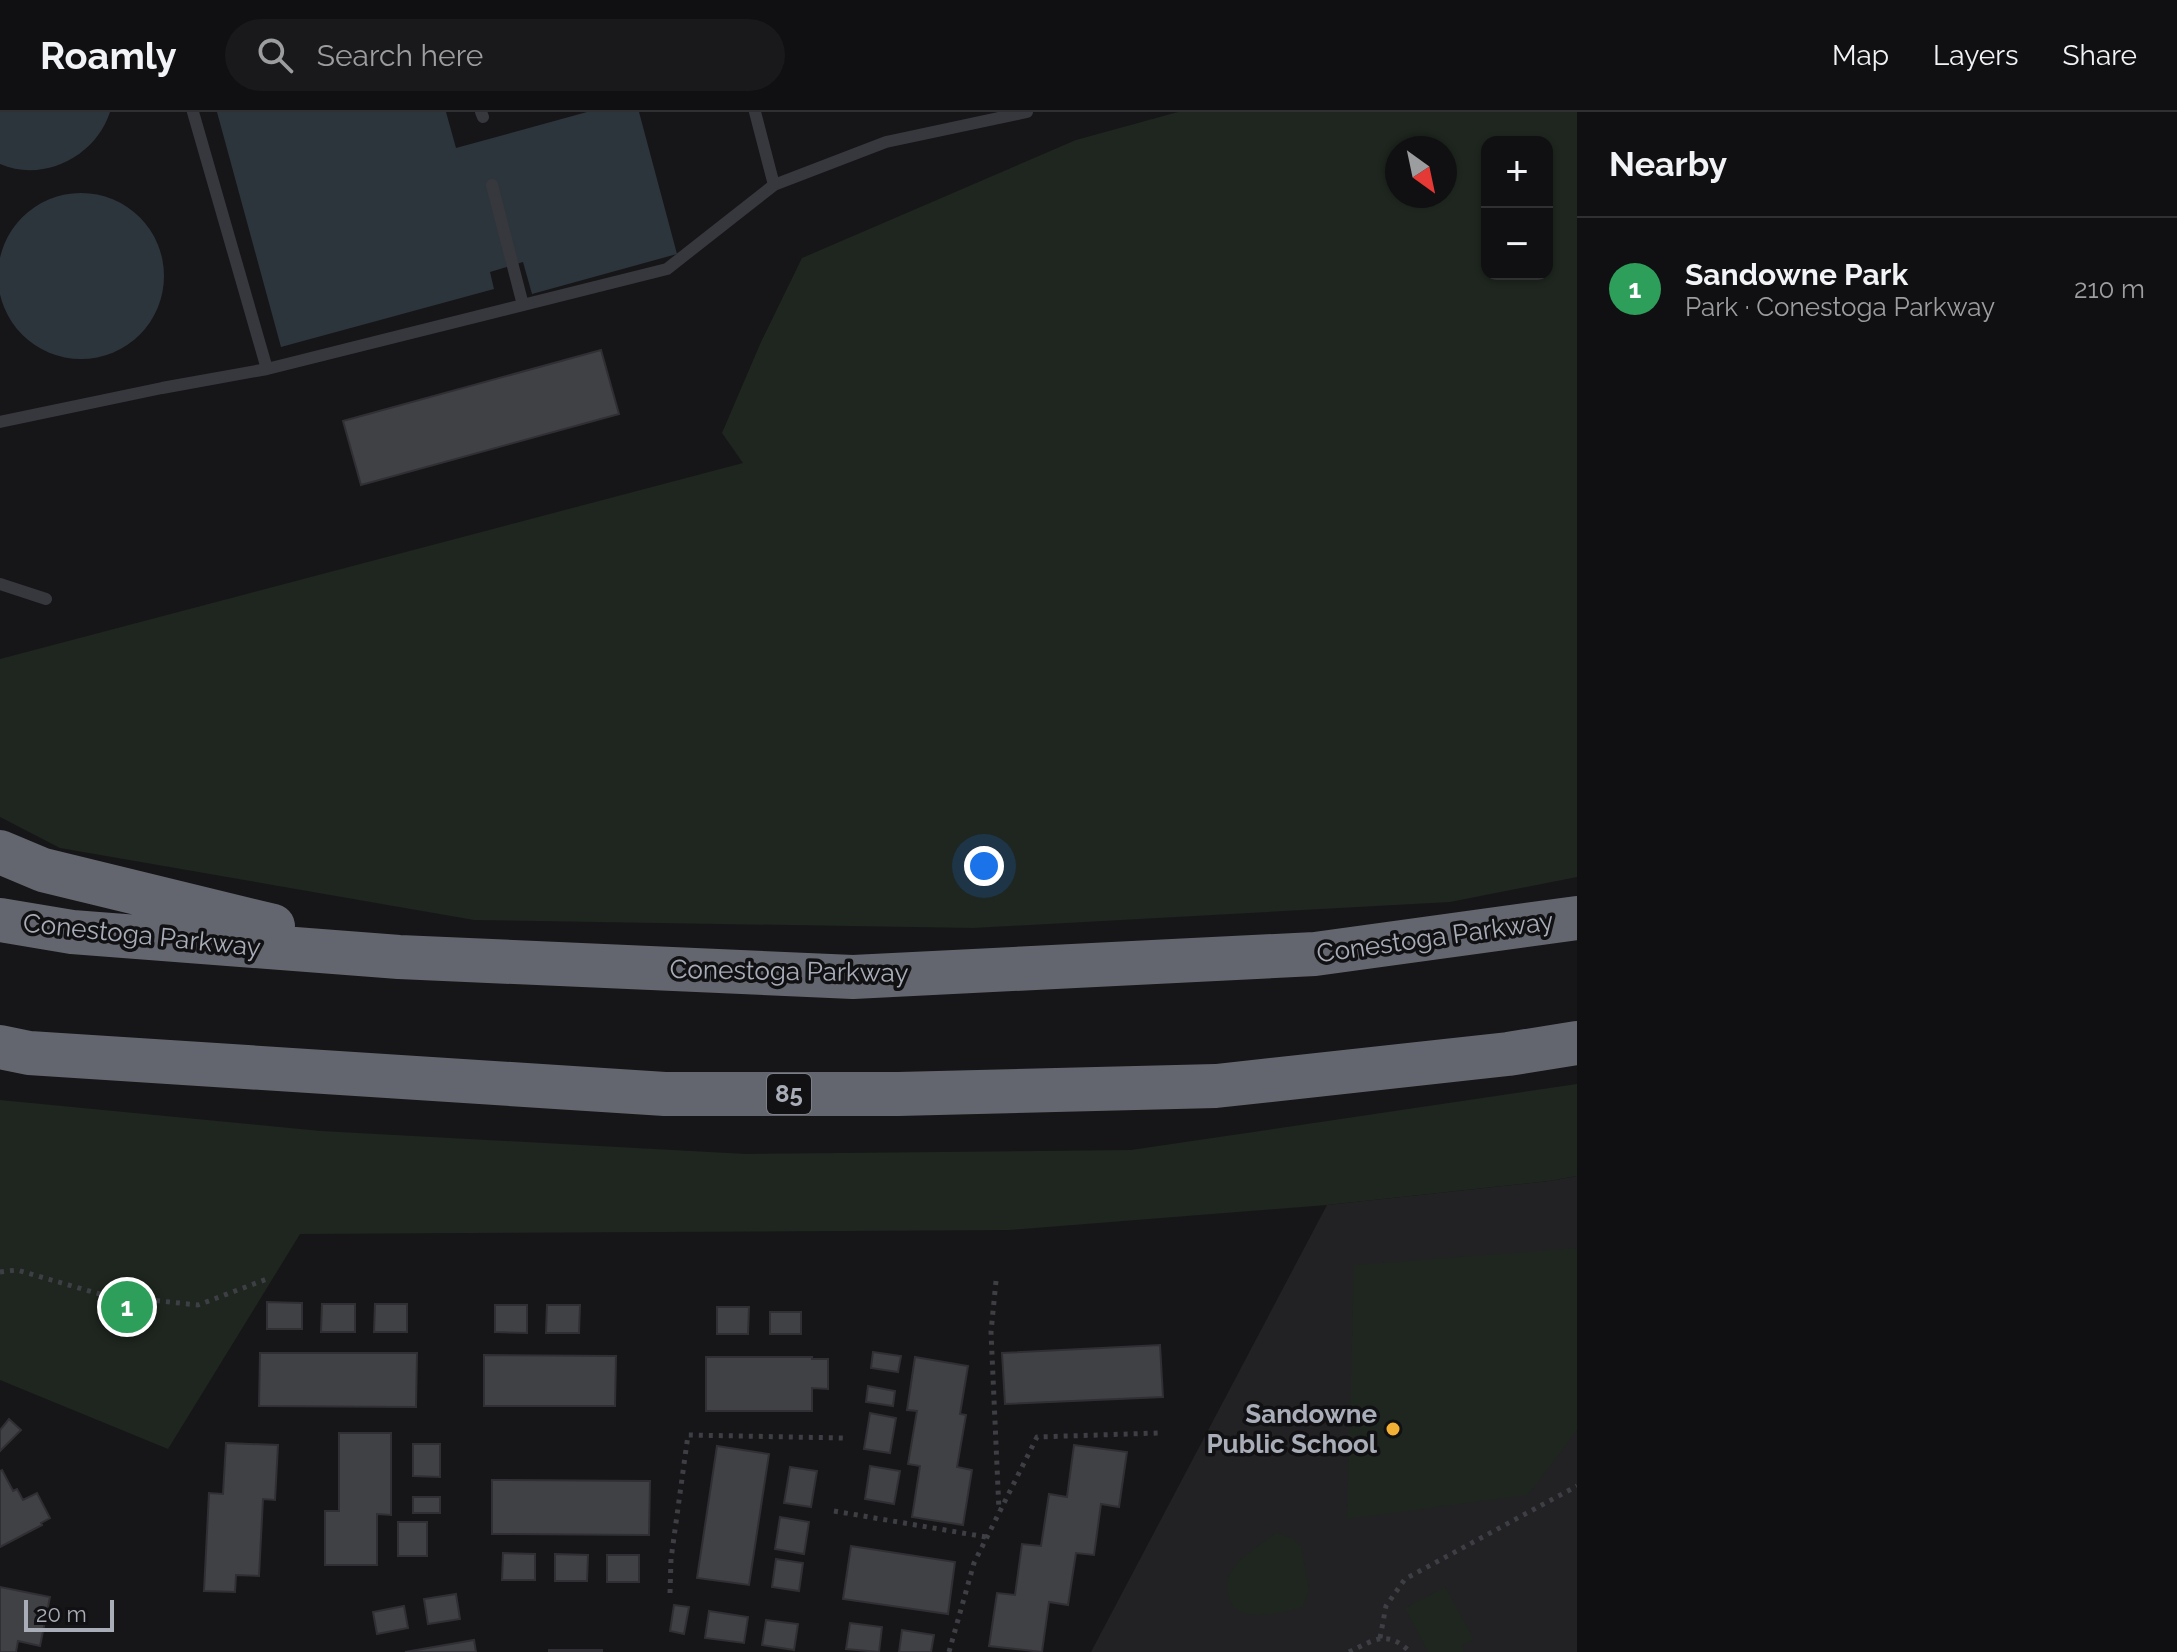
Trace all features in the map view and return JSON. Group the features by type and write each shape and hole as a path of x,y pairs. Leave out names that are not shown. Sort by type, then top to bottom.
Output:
{"highway":[{"path":"0,852 43,870 399,957"},
{"name":"Conestoga Parkway","path":"0,920 72,932 399,957 853,977 1315,954 1577,918"},
{"name":"85","path":"10,1050 665,1094 898,1094 1216,1086 1508,1054 1577,1043"}],"lane":[{"path":"193,112 267,369"},
{"path":"755,112 774,185"},
{"path":"0,422 267,369 667,269 774,185 886,142 1027,112"},
{"path":"492,185 523,305"},
{"path":"0,584 46,599"}],"path":[{"path":"0,1272 17,1270 103,1295 198,1305 267,1279"},
{"path":"996,1281 991,1332 999,1512"},
{"path":"949,1652 974,1563 1037,1437 1158,1433"},
{"path":"670,1593 671,1559 688,1435 844,1438"},
{"path":"1380,1638 1386,1606 1405,1579 1577,1486"},
{"path":"834,1511 986,1537"},
{"path":"1349,1652 1380,1638 1400,1642 1410,1652"}],"shaded area":[{"path":"0,112 110,112 103,128 81,153 66,162 34,170 0,164"},
{"path":"217,112 446,112 456,148 587,112 639,112 677,254 532,294 523,262 490,272 494,289 281,347"},
{"path":"1178,112 1577,112 1577,877 1450,902 973,928 474,920 60,848 0,817 0,659 743,463 722,433 802,258 1076,140"},
{"path":"65,195 97,195 127,207 150,230 162,260 162,292 150,322 127,345 97,357 65,357 35,345 12,322 0,292 0,260 12,230 35,207"},
{"path":"1577,1084 1577,1176 1549,1181 1327,1205 1009,1230 300,1234 168,1449 0,1380 0,1100 321,1131 746,1154 1131,1150"},
{"name":"Sandowne Public School","path":"1577,1176 1577,1652 1091,1652 1327,1205"},
{"path":"1577,1248 1577,1430 1528,1495 1347,1519 1354,1265"},
{"path":"1276,1533 1292,1538 1301,1546 1309,1590 1303,1607 1259,1615 1238,1610 1231,1604 1228,1593 1229,1575 1242,1559"},
{"path":"1445,1587 1474,1639 1461,1646 1464,1652 1428,1652 1405,1608"}],"building":[{"path":"601,350 619,414 361,485 343,421"},
{"path":"267,1302 302,1303 302,1329 267,1329"},
{"path":"322,1304 355,1304 355,1332 321,1332"},
{"path":"375,1304 407,1304 407,1332 374,1332"},
{"path":"495,1305 527,1305 527,1333 495,1332"},
{"path":"547,1305 580,1305 579,1333 546,1333"},
{"path":"717,1307 749,1307 748,1334 717,1334"},
{"path":"770,1312 801,1312 801,1334 770,1334"},
{"path":"1160,1345 1163,1397 1005,1404 1002,1353"},
{"path":"873,1352 901,1356 898,1372 871,1368"},
{"path":"260,1353 417,1353 416,1407 259,1406"},
{"path":"484,1355 616,1356 615,1406 484,1406"},
{"path":"706,1357 828,1359 828,1389 812,1388 812,1411 706,1411"},
{"path":"915,1357 968,1366 960,1414 966,1415 957,1467 972,1470 963,1525 912,1517 920,1466 908,1464 917,1411 907,1410"},
{"path":"868,1386 895,1391 893,1406 866,1402"},
{"path":"870,1413 896,1418 890,1453 864,1449"},
{"path":"9,1419 21,1430 0,1451 0,1430"},
{"path":"339,1433 391,1433 391,1515 377,1514 377,1565 325,1565 325,1511 339,1511"},
{"path":"226,1443 278,1445 275,1500 263,1499 259,1576 236,1575 235,1592 204,1591 209,1493 223,1494"},
{"path":"413,1444 440,1444 440,1477 413,1476"},
{"path":"1074,1445 1127,1452 1119,1507 1101,1504 1094,1555 1076,1553 1068,1605 1049,1602 1042,1652 989,1646 997,1593 1015,1595 1022,1544 1041,1546 1049,1494 1067,1497"},
{"path":"717,1446 769,1454 749,1585 697,1578"},
{"path":"870,1466 900,1471 894,1504 865,1499"},
{"path":"790,1467 817,1471 811,1507 784,1503"},
{"path":"0,1471 13,1491 17,1489 23,1500 37,1493 50,1518 0,1547"},
{"path":"492,1480 650,1481 649,1535 492,1534"},
{"path":"413,1497 440,1497 440,1513 413,1513"},
{"path":"780,1517 809,1522 804,1554 775,1549"},
{"path":"398,1522 427,1522 427,1556 398,1556"},
{"path":"851,1546 955,1562 948,1614 843,1599"},
{"path":"503,1553 535,1554 535,1580 502,1580"},
{"path":"555,1554 588,1555 587,1581 555,1581"},
{"path":"607,1555 639,1555 639,1582 607,1582"},
{"path":"776,1559 803,1563 799,1591 772,1587"},
{"path":"0,1587 50,1597 40,1646 18,1641 16,1652 0,1652"},
{"path":"456,1594 460,1619 428,1624 424,1599"},
{"path":"674,1605 689,1607 684,1634 670,1631"},
{"path":"404,1606 408,1628 377,1634 373,1612"},
{"path":"709,1611 748,1617 744,1643 705,1638"},
{"path":"766,1620 798,1624 794,1650 762,1645"},
{"path":"850,1623 882,1627 879,1652 846,1649"},
{"path":"902,1630 934,1635 931,1652 899,1652"},
{"path":"474,1640 476,1652 405,1652"},
{"path":"602,1650 602,1652 549,1652"}],"place":[{"name":"Sandowne Park","path":"127,1307"},
{"name":"Sandowne Public School","path":"1393,1429"}]}
